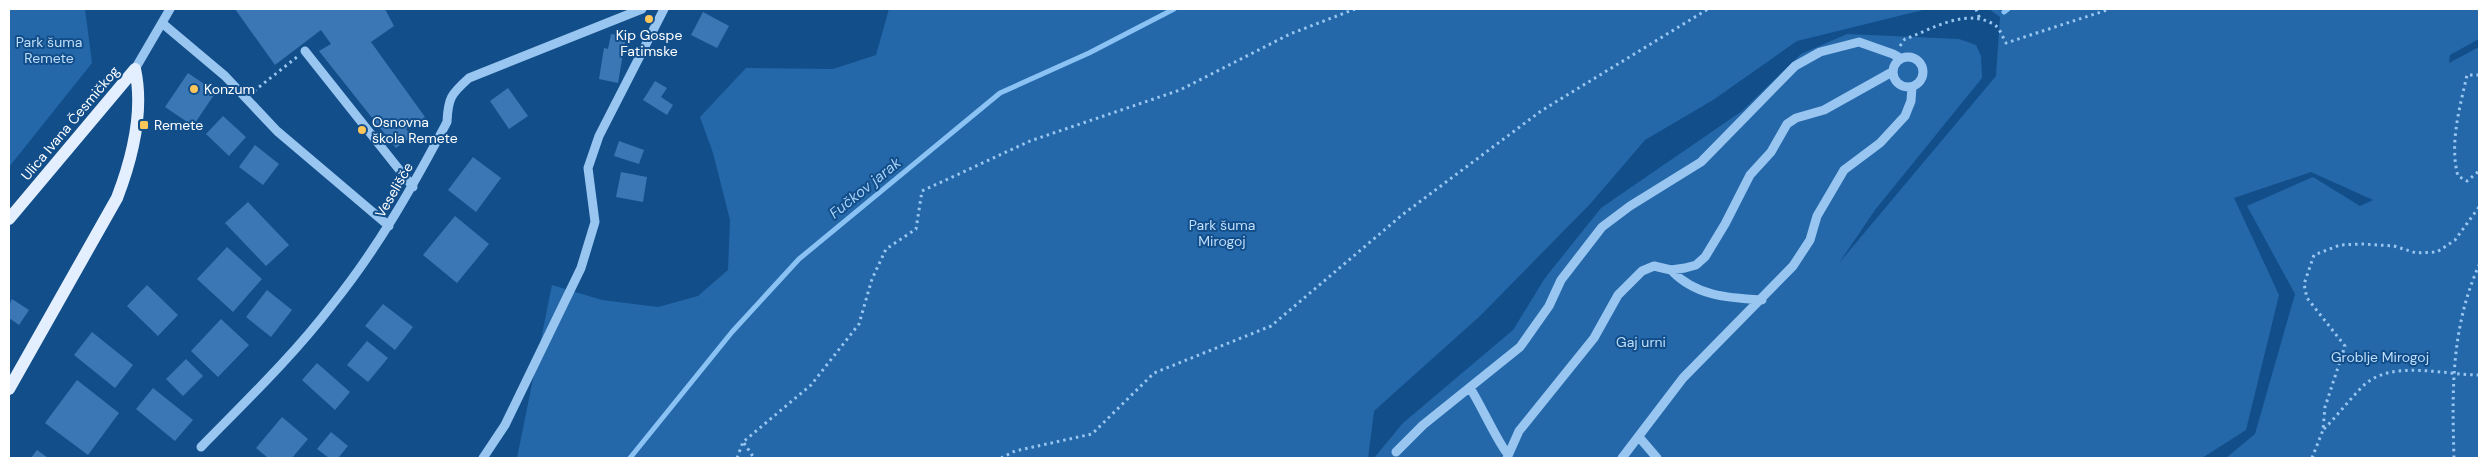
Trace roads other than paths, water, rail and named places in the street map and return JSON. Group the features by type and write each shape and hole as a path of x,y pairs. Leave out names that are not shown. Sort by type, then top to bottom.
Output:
{"main road":[{"name":"Ulica Ivana Česmičkog","path":"9,220 135,69"},
{"path":"9,388 117,198 129,166 134,134 139,88 135,69"}],"street":[{"path":"135,69 170,9"},
{"name":"Veselišče","path":"201,447 264,382 332,306 389,226 413,187 447,122 447,104 452,94 469,78 642,9"},
{"path":"483,458 505,425 581,268 596,222 588,168 599,136 664,9"},
{"path":"162,23 247,96 277,131 389,226"},
{"path":"1396,452 1423,425 1520,347 1548,306 1561,280 1602,227 1630,206 1701,162 1795,66 1820,52 1859,42 1897,56 1908,56 1916,59 1922,64 1924,72 1921,81 1912,87 1900,86 1894,80 1892,72 1897,56"},
{"path":"305,51 413,187"},
{"path":"1671,270 1696,265 1704,258 1725,224 1750,175 1771,152 1787,124 1796,118 1824,110 1892,72"},
{"path":"1622,458 1683,378 1762,300 1793,266 1810,240 1817,216 1844,170 1880,143 1905,116 1911,101 1912,87"},
{"path":"1470,388 1489,420 1502,450 1508,456 1519,430 1594,338 1618,295 1642,270 1654,266 1671,270 1696,289 1715,296 1762,300"},
{"path":"1639,437 1657,458"}],"waterway":[{"name":"Fučkov jarak","path":"630,458 732,332 799,259 1000,93 1089,53 1174,9"},
{"path":"2004,12 2008,9"}],"place":[{"name":"Kip Gospe Fatimske","path":"649,19"},
{"name":"Konzum","path":"194,89"},
{"name":"Remete","path":"144,125"},
{"name":"Osnovna škola Remete","path":"362,130"}],"park label":[{"name":"Park šuma Remete","path":"49,50"},
{"name":"Park šuma Mirogoj","path":"1222,234"},
{"name":"Gaj urni","path":"1641,342"},
{"name":"Groblje Mirogoj","path":"2380,357"}]}
